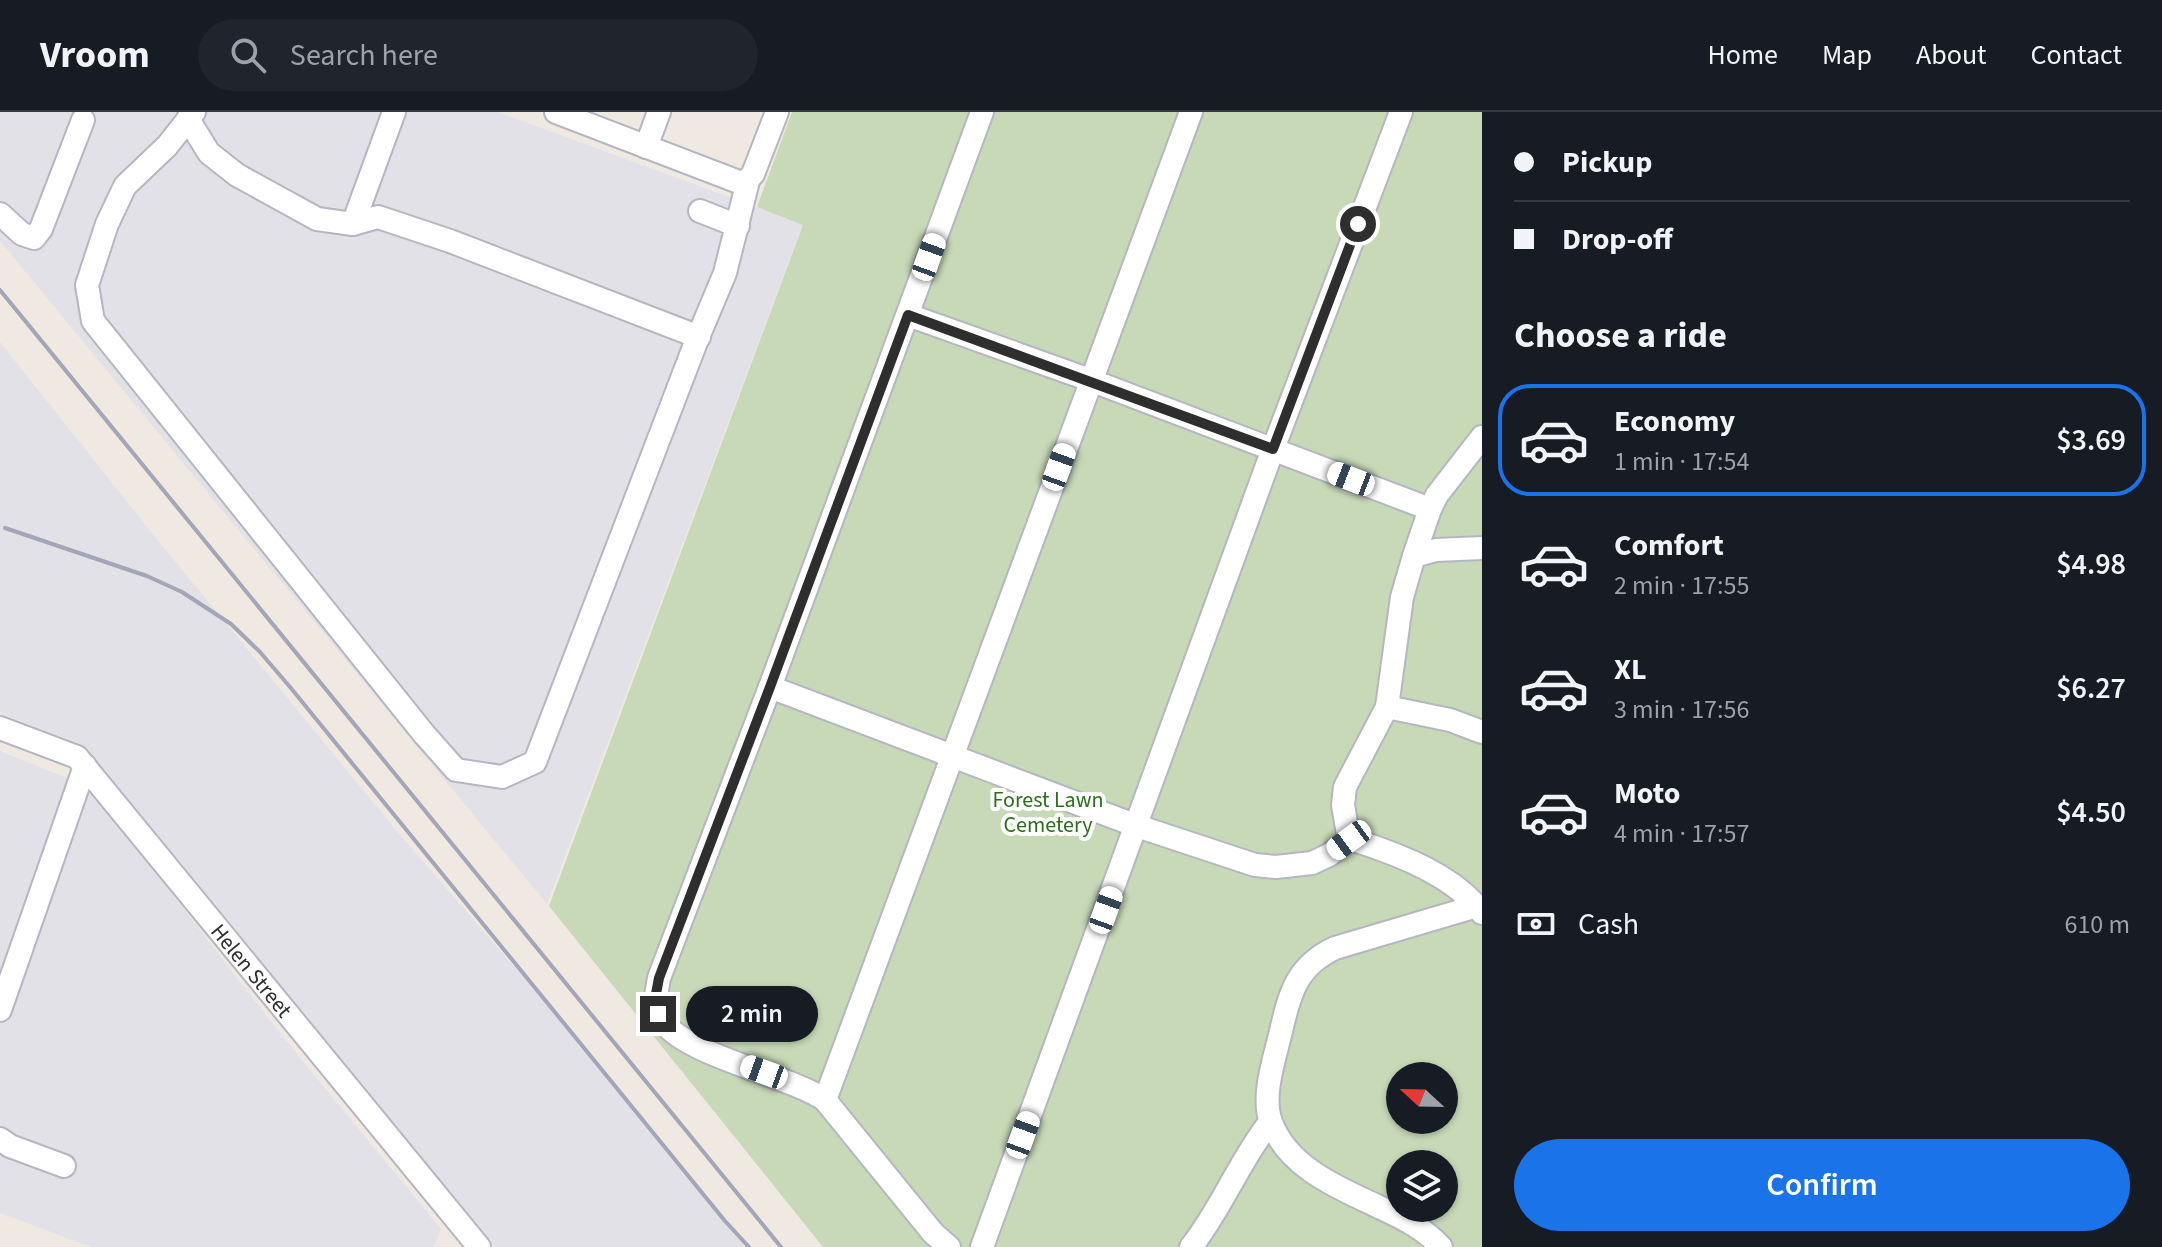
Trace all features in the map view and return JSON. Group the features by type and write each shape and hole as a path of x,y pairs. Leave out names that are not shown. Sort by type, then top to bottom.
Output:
{"street":[{"path":"353,224 394,112"},
{"path":"556,112 743,182"},
{"path":"646,147 659,112"},
{"path":"699,337 450,241 378,217 353,224 317,219 237,175 209,153 191,116 167,146 125,186 107,224 87,285 93,321 424,734 456,770 502,777 535,762 725,273 738,226 743,182 777,112"},
{"path":"949,1247 933,1233 825,1100 792,1082 706,1051 680,1038 666,1027 658,1014 655,999 659,978 982,112"},
{"path":"825,1100 1191,112"},
{"path":"982,1247 1273,449 1401,112"},
{"path":"0,214 22,234 34,238 41,229 83,120"},
{"path":"700,211 738,226"},
{"path":"908,315 1090,380 1430,509"},
{"path":"1349,840 1343,805 1345,787 1387,707 1402,597 1414,556 1430,509 1451,475 1482,437"},
{"path":"1414,556 1436,550 1482,548"},
{"path":"770,687 1137,826 1234,859 1276,867 1312,863 1349,840 1367,844 1418,866 1462,892 1479,910 1335,948 1318,956 1306,967 1295,984 1287,1008 1269,1092 1270,1122 1285,1144 1315,1174 1408,1221 1425,1231 1441,1247"},
{"path":"1387,707 1450,720 1482,732"},
{"name":"Helen Street","path":"0,728 77,757 479,1247"},
{"path":"0,1010 85,766"},
{"path":"1191,1247 1215,1212 1245,1156 1270,1122"},
{"path":"0,1139 10,1146 64,1166"}],"shaded area":[{"path":"0,112 498,112 803,224 547,904 0,241"},
{"path":"0,342 155,537 396,830 536,992 748,1247 495,1247 229,927 82,744 0,713"},
{"path":"0,751 89,787 283,1037 441,1229 434,1247 91,1247 0,1213"}],"green space":[{"name":"Forest Lawn Cemetery","path":"792,112 1482,112 1482,1247 823,1247 549,906 803,225 757,207"}],"railway":[{"path":"0,290 781,1247"},
{"path":"5,528 147,576 182,592 231,624 260,652 749,1247"}],"route":[{"path":"658,1014 655,999 659,978 908,315 1273,449 1358,224"}]}
